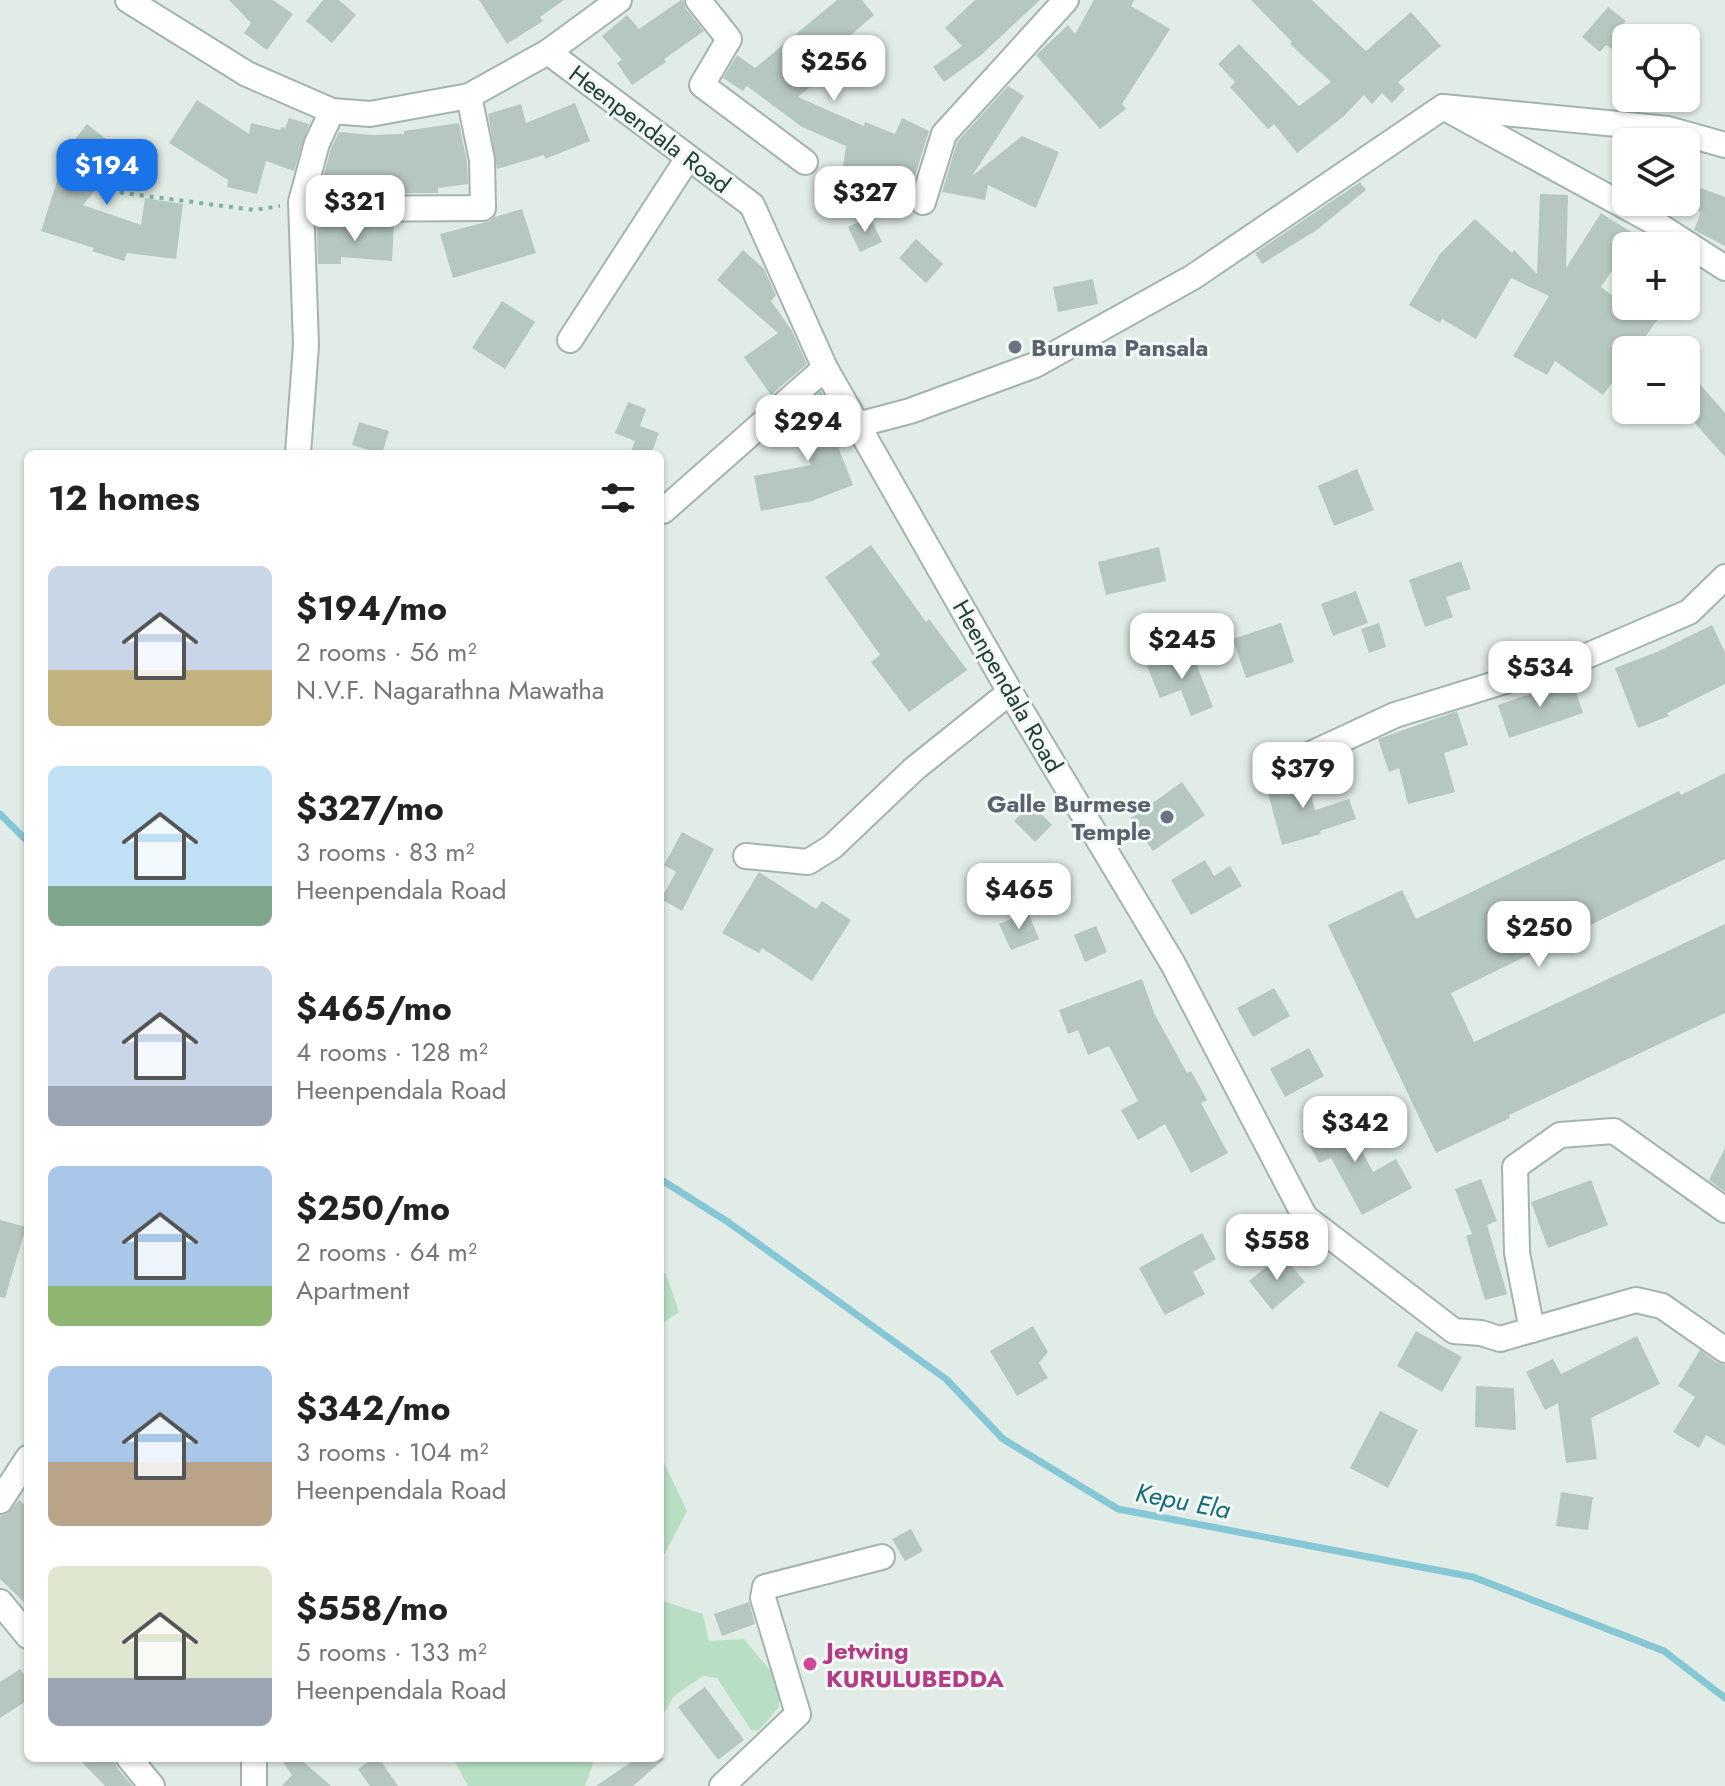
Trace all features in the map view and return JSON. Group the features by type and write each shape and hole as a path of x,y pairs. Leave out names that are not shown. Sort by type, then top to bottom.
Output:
{"street":[{"path":"145,5 247,74 332,111 370,114 469,96 548,52 591,8 619,0"},
{"path":"698,0 729,39 702,85 805,162"},
{"path":"923,202 944,134 1066,0"},
{"name":"Heenpendala Road","path":"548,52 752,205 825,368 1010,692 1173,964 1305,1217 1454,1331 1481,1333 1500,1339 1636,1300 1662,1306 1725,1350"},
{"path":"331,209 483,208 482,160 469,96"},
{"path":"857,425 910,411 1035,365 1193,277 1443,107 1668,129 1725,145"},
{"path":"1443,107 1652,221 1725,268"},
{"path":"298,450 306,345 301,202 317,143 332,111"},
{"path":"570,340 688,158"},
{"path":"664,510 825,368"},
{"path":"1298,760 1395,715 1589,655 1689,612 1725,577"},
{"path":"746,856 808,862 832,847 914,769 1010,692"},
{"path":"1532,1330 1517,1253 1515,1167 1560,1135 1614,1131 1725,1210"},
{"path":"0,1501 24,1464"},
{"path":"722,1786 798,1714 763,1598 765,1587 882,1557"},
{"path":"0,1602 24,1631"},
{"path":"132,1762 152,1786"},
{"path":"254,1762 254,1786"}],"path":[{"path":"100,190 254,210 301,202"}],"green space":[{"path":"664,1273 666,1274 679,1312 664,1322"},
{"path":"664,1462 687,1511 664,1555"},
{"path":"664,1601 703,1614 709,1641 744,1639 779,1681 779,1707 758,1731 751,1730 717,1678 703,1676 674,1696 664,1713"},
{"path":"455,1762 594,1762 585,1786 468,1786"}],"building":[{"path":"229,0 273,0 293,14 267,50 244,33 251,23"},
{"path":"323,0 339,0 356,15 332,43 306,21"},
{"path":"479,0 564,0 540,17 543,21 507,44"},
{"path":"681,0 704,31 632,85 617,63 622,60 602,36 627,15 639,29"},
{"path":"837,0 862,0 874,15 824,58 833,68 798,97 864,126 865,122 895,134 902,118 929,131 909,195 840,186 846,146 802,127 747,86 743,91 723,78 737,55 755,68"},
{"path":"975,0 1040,0 980,56 944,82 933,67 962,46 945,28"},
{"path":"1094,0 1134,0 1131,6 1170,29 1122,104 1126,109 1100,129 1036,55 1068,25 1075,34"},
{"path":"1251,0 1312,0 1366,51 1411,12 1441,46 1398,82 1405,89 1392,103 1382,93 1372,104 1364,95 1343,117 1297,153 1274,124 1268,129 1230,87 1235,82 1218,64 1239,44 1299,106 1331,82 1290,44 1292,42"},
{"path":"1608,7 1626,21 1612,24 1612,49 1606,45 1600,52 1582,37"},
{"path":"1008,86 1024,96 972,176 1022,136 1059,152 1036,208 988,185 985,200 942,192 957,142"},
{"path":"197,100 249,134 251,123 280,130 281,127 285,128 289,118 309,124 294,171 266,161 257,194 227,187 228,180 169,143"},
{"path":"575,103 590,141 545,159 544,155 497,169 488,114 521,104 526,123"},
{"path":"459,123 468,184 438,188 438,193 319,193 331,148 339,132 404,134 404,131"},
{"path":"87,124 125,154 83,205 141,225 145,198 183,204 176,259 127,253 124,261 41,231 67,150"},
{"path":"1360,182 1366,190 1318,229 1262,264 1255,253"},
{"path":"1701,188 1725,197 1725,246 1694,230 1701,212"},
{"path":"1540,194 1568,195 1566,268 1601,213 1631,232 1612,232 1612,271 1601,287 1612,295 1612,320 1657,320 1646,336 1612,336 1612,383 1603,395 1555,361 1547,375 1513,356 1549,296 1511,278 1476,339 1442,319 1440,323 1409,305 1440,254 1475,219 1512,253 1514,250 1537,274"},
{"path":"522,209 536,253 453,278 440,234"},
{"path":"870,217 882,242 860,252 848,227"},
{"path":"394,225 392,261 341,257 341,264 318,264 317,226"},
{"path":"916,239 943,264 926,283 899,258"},
{"path":"743,250 764,269 776,295 771,301 792,331 807,364 771,395 744,357 778,333 717,280"},
{"path":"1093,279 1098,304 1058,312 1053,287"},
{"path":"502,301 535,322 505,369 472,348"},
{"path":"1700,384 1725,413 1725,457 1696,424 1700,424"},
{"path":"821,391 839,422 830,426 853,485 812,501 761,511 754,476 811,465 808,459 812,457 792,417"},
{"path":"628,402 646,409 640,426 659,433 653,450 632,450 635,441 615,433"},
{"path":"359,422 389,431 383,450 352,445"},
{"path":"1357,469 1374,510 1334,526 1318,486"},
{"path":"871,545 926,622 929,619 967,670 909,712 871,662 880,655 825,577"},
{"path":"1159,547 1166,581 1106,595 1098,562"},
{"path":"1461,561 1471,589 1446,597 1453,617 1425,627 1409,580"},
{"path":"1356,591 1368,623 1333,636 1321,604"},
{"path":"1281,623 1294,662 1246,678 1233,639"},
{"path":"1379,623 1386,647 1369,653 1361,629"},
{"path":"1712,625 1725,652 1725,684 1667,713 1669,716 1638,728 1615,668"},
{"path":"1191,650 1213,707 1191,716 1181,690 1160,698 1147,666"},
{"path":"1572,680 1583,713 1509,738 1498,705"},
{"path":"1457,711 1468,745 1444,753 1455,792 1408,804 1399,768 1389,772 1378,739"},
{"path":"1305,773 1315,810 1349,799 1356,819 1320,831 1321,834 1282,845 1265,782"},
{"path":"1725,773 1725,859 1451,993 1474,1042 1725,924 1725,1013 1436,1153 1328,925 1402,890 1416,919 1679,791 1681,795"},
{"name":"Galle Burmese Temple","path":"1182,782 1205,815 1153,851 1130,819"},
{"path":"1032,804 1052,825 1035,842 1014,821"},
{"path":"682,832 714,849 682,911 664,901 664,894 676,872 664,865"},
{"path":"1205,860 1214,876 1230,866 1242,886 1191,915 1171,880"},
{"path":"759,872 816,909 822,901 851,920 812,981 762,948 759,953 722,933"},
{"path":"1028,912 1039,939 1011,950 999,924"},
{"path":"1096,926 1107,952 1085,962 1074,935"},
{"path":"1142,979 1154,1013 1187,1073 1191,1071 1207,1100 1201,1103 1228,1153 1191,1173 1165,1124 1138,1140 1121,1110 1138,1101 1109,1046 1088,1055 1078,1030 1068,1034 1059,1010"},
{"path":"1274,988 1290,1016 1253,1037 1237,1008"},
{"path":"1309,1048 1324,1076 1285,1097 1270,1069"},
{"path":"1341,1111 1373,1172 1396,1159 1412,1188 1362,1215 1331,1158 1319,1163 1302,1131"},
{"path":"1725,1148 1725,1192 1709,1180"},
{"path":"1481,1179 1497,1221 1487,1225 1507,1294 1485,1300 1466,1236 1472,1234 1455,1189"},
{"path":"1591,1180 1608,1225 1548,1248 1531,1202"},
{"path":"0,1220 24,1226 24,1234 5,1298 0,1297"},
{"path":"1202,1233 1216,1259 1193,1272 1205,1294 1165,1315 1139,1268"},
{"path":"1282,1254 1305,1282 1272,1310 1249,1281"},
{"path":"1033,1326 1048,1352 1039,1363 1048,1378 1017,1396 990,1351"},
{"path":"1416,1331 1462,1357 1442,1392 1397,1366"},
{"path":"1637,1336 1660,1384 1591,1418 1597,1459 1566,1463 1558,1403 1545,1410 1526,1372 1553,1359 1561,1374"},
{"path":"1700,1350 1725,1365 1725,1446 1706,1435 1699,1448 1673,1432 1695,1397 1678,1386"},
{"path":"1476,1386 1514,1388 1516,1430 1475,1427"},
{"path":"1380,1411 1418,1430 1388,1488 1350,1468"},
{"path":"1561,1492 1593,1497 1588,1530 1556,1526"},
{"path":"19,1500 24,1504 24,1602 0,1579 0,1516 7,1514"},
{"path":"911,1529 923,1551 905,1561 892,1539"},
{"path":"749,1602 755,1624 722,1636 714,1614"},
{"path":"20,1669 24,1674 24,1703 0,1718 0,1682"},
{"path":"705,1687 744,1740 718,1760 678,1707"},
{"path":"82,1762 115,1762 133,1786 105,1786"},
{"path":"283,1762 304,1762 331,1786 282,1786 292,1775"},
{"path":"368,1762 382,1762 398,1786 370,1786 358,1769"},
{"path":"631,1762 660,1762 633,1786 596,1786"}],"waterway":[{"name":"Kepu Ela","path":"0,814 24,838"},
{"name":"Kepu Ela","path":"664,1182 728,1222 946,1379 1003,1439 1118,1509 1473,1577 1664,1651 1725,1698"}],"place":[{"name":"Buruma Pansala","path":"1015,347"},
{"name":"Galle Burmese Temple","path":"1167,817"},
{"name":"Jetwing KURULUBEDDA","path":"810,1664"}]}
